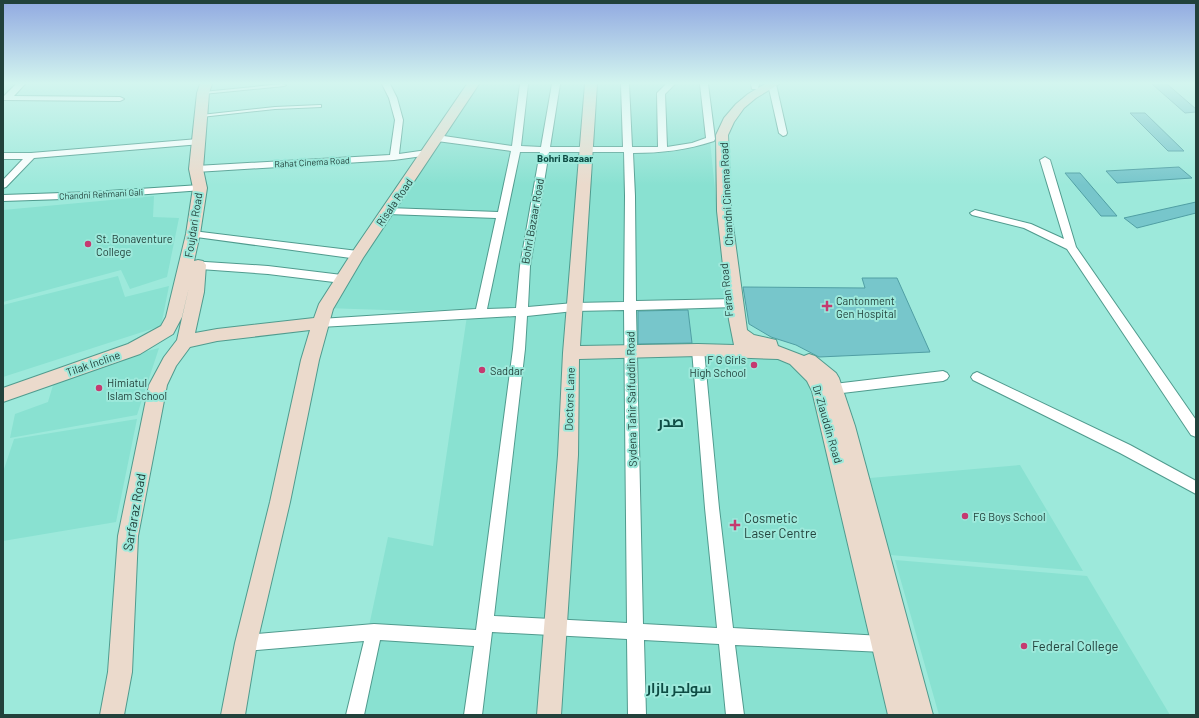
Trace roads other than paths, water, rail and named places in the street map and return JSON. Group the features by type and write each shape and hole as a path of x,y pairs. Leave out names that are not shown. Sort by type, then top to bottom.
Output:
{"street":[{"name":"Foujdari Road","path":"174,317 192,265 193,234 200,188 196,169 201,118"},
{"path":"394,158 398,118"},
{"name":"Risala Road","path":"233,715 246,643 280,502 310,360 320,323 326,308 342,279 451,118"},
{"path":"481,313 516,149 520,118"},
{"name":"Bohri Bazaar Road","path":"473,715 519,349 525,266 550,118"},
{"name":"Doctors Lane","path":"550,715 568,455 574,307 589,118"},
{"name":"Sydena Tahir Saifuddin Road","path":"627,118 630,196 630,352 637,715"},
{"path":"662,118 663,150"},
{"path":"708,118 711,139"},
{"path":"711,139 715,126 724,118"},
{"name":"Chandni Cinema Road","path":"730,118 722,135 724,211 731,304 739,345"},
{"path":"780,118 783,133"},
{"path":"437,138 516,149 545,150 663,150 694,145 711,139"},
{"name":"Faran Road","path":"711,139 731,304 739,345"},
{"path":"3,156 30,156 198,142"},
{"name":"Rahat Cinema Road","path":"196,169 299,162 394,158 427,153"},
{"path":"3,186 30,156"},
{"path":"1045,160 1071,247 1196,431"},
{"name":"Chandni Rehmani Gali","path":"3,198 93,195 200,188"},
{"path":"388,211 501,215"},
{"path":"975,213 1027,226 1071,247"},
{"path":"193,234 358,254"},
{"path":"342,279 268,270 192,265 196,292 185,342 217,335 320,323 521,312 574,307 731,304"},
{"name":"Tilak Incline","path":"3,395 134,349 167,330 174,317"},
{"name":"Dr Ziauddin Road","path":"739,345 749,340 774,346 809,361 830,378 846,426 921,715"},
{"name":"Sarfaraz Road","path":"112,715 120,672 128,536 158,385 170,362 185,342"},
{"name":"Dr Ziauddin Road","path":"571,353 698,350 739,345 778,353 796,359 813,376 820,391 900,715"},
{"path":"698,350 712,508 735,715"},
{"path":"834,389 943,376"},
{"path":"977,377 1125,449 1196,488"},
{"path":"246,643 374,632 484,632 556,628 883,644"},
{"path":"356,715 374,632"}],"place":[{"name":"St. Bonaventure College","path":"88,244"},
{"name":"Cantonment Gen Hospital","path":"827,306"},
{"name":"F G Girls High School","path":"754,365"},
{"name":"Saddar","path":"482,370"},
{"name":"Himiatul Islam School","path":"99,388"},
{"name":"FG Boys School","path":"965,516"},
{"name":"Cosmetic Laser Centre","path":"735,525"},
{"name":"Federal College","path":"1024,646"}],"district":[{"name":"Bohri Bazaar","path":"565,158"},
{"name":"صدر","path":"671,421"},
{"name":"سولجر بازار","path":"679,687"}]}
